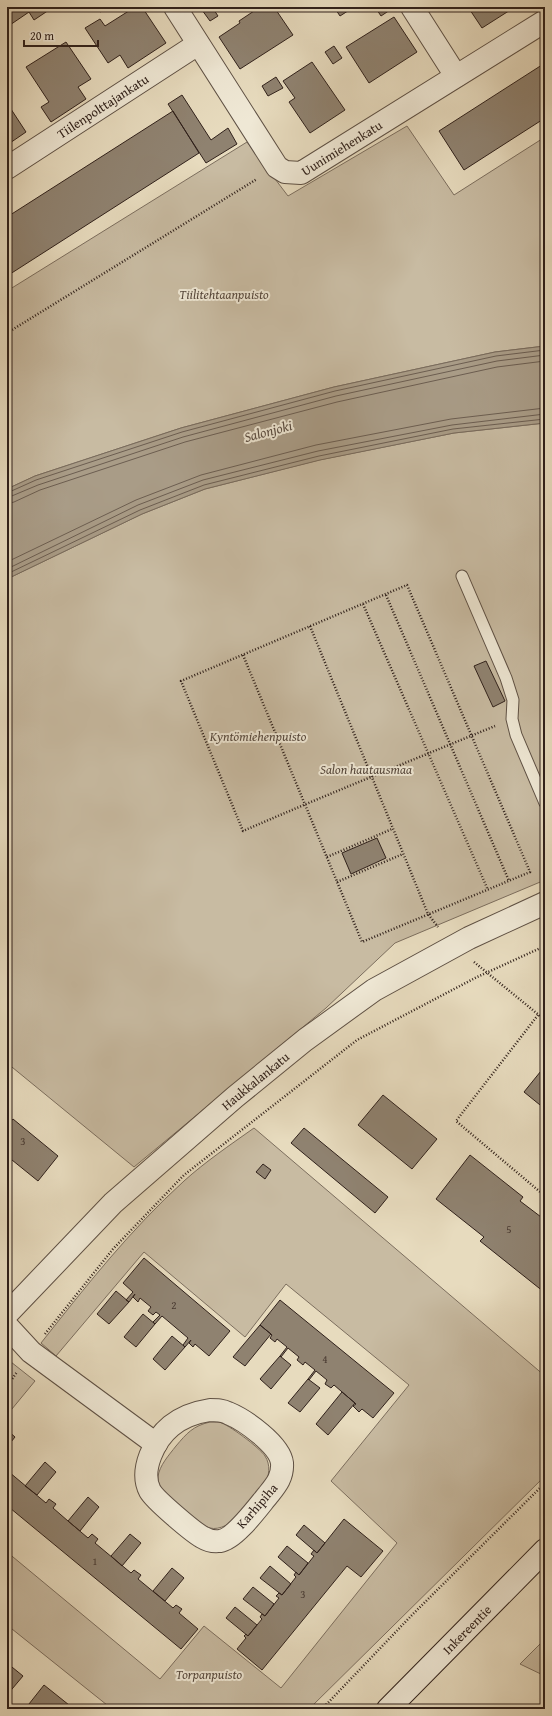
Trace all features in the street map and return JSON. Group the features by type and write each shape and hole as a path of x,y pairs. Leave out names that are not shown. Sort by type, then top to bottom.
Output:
{"street":[{"path":"174,7 277,167"},
{"path":"412,7 456,76"},
{"name":"Uunimiehenkatu","path":"277,167 285,172 301,173 545,21"},
{"name":"Tiilenpolttajankatu","path":"7,168 198,44"},
{"name":"Haukkalankatu","path":"7,1314 113,1203 235,1097 306,1040 374,990 469,938 545,903"},
{"path":"7,1326 31,1352 156,1444"},
{"name":"Karhipiha","path":"220,1410 235,1416 255,1430 274,1447 282,1463 280,1480 243,1524 228,1537 221,1541 208,1540 193,1531 150,1491 147,1471 156,1444 171,1426 186,1417 201,1411 220,1410"},
{"name":"Inkereentie","path":"388,1709 545,1550"}],"lane":[{"path":"462,576 506,678 513,700 512,720 516,735 545,803"}],"path":[{"path":"7,333 277,167"},
{"path":"243,655 306,804 362,942 530,872 472,736 407,586 181,681 243,831 306,804 428,754 450,744 472,736 512,720"},
{"path":"386,595 509,881"},
{"path":"363,604 488,890"},
{"path":"310,626 428,914"},
{"path":"327,857 392,828"},
{"path":"337,882 403,854"},
{"path":"7,1386 31,1352 113,1250 184,1175 357,1040 488,972 545,946"},
{"path":"452,947 488,972 545,1020"},
{"path":"538,1015 456,1121 545,1196"},
{"path":"322,1709 411,1616 545,1483"}],"green space":[{"name":"Tiilitehtaanpuisto","path":"407,126 454,195 545,137 545,346 495,352 334,387 181,428 35,476 7,489 7,291 247,142 288,196"},
{"name":"Kyntömiehenpuisto","path":"545,423 545,880 395,943 326,1008 134,1167 7,1063 7,579 142,514 205,489 319,460 454,433"},
{"name":"Torpanpuisto","path":"254,1128 545,1376 545,1476 309,1709 112,1709 7,1625 7,1552 160,1679 204,1626 281,1688 397,1543 331,1481 409,1385 286,1284 245,1337 144,1252 56,1356 41,1343 109,1259 145,1219 200,1167"},
{"path":"7,1361 11,1362 35,1381 7,1415"},
{"path":"210,1422 219,1422 244,1437 262,1452 267,1459 269,1467 262,1492 250,1507 234,1521 217,1528 204,1526 178,1508 163,1492 159,1484 158,1477 160,1469 165,1461 184,1437 195,1428"},
{"path":"545,1639 545,1676 520,1664"}],"water":[{"name":"Salonjoki","path":"545,346 545,423 454,433 320,460 205,489 142,514 7,579 7,489 35,476 181,428 334,387 495,352"}],"building":[{"path":"7,7 47,7 49,10 34,20 29,12 7,27"},
{"path":"96,7 107,7 107,8 100,12"},
{"path":"135,7 142,7 166,43 128,68 120,55 108,63 85,28 100,19 105,26"},
{"path":"206,7 212,7 218,16 210,21 202,10"},
{"path":"260,7 274,7 293,35 240,69 219,37"},
{"path":"334,7 354,7 340,16"},
{"path":"375,7 389,7 390,10 381,16"},
{"path":"468,7 515,7 482,28"},
{"path":"394,17 417,52 369,83 346,47"},
{"path":"66,42 91,79 78,87 86,99 51,122 41,107 49,102 26,67"},
{"path":"334,46 342,58 333,64 325,52"},
{"path":"312,62 345,110 310,133 289,102 295,98 283,81"},
{"path":"545,63 545,118 464,170 439,131"},
{"path":"276,77 283,88 268,96 262,86"},
{"path":"182,95 211,140 228,128 237,144 206,163 168,104"},
{"path":"7,103 26,132 7,145"},
{"path":"173,111 199,153 7,276 7,217"},
{"path":"486,661 505,701 493,707 474,666"},
{"path":"377,838 386,858 351,874 342,853"},
{"path":"545,1066 545,1109 524,1092"},
{"path":"383,1095 437,1139 412,1169 358,1125"},
{"path":"13,1119 58,1156 38,1181 12,1160 7,1166 7,1126"},
{"path":"304,1128 388,1197 375,1213 291,1143"},
{"path":"470,1155 523,1197 520,1201 545,1220 544,1292 480,1241 484,1237 436,1199"},
{"path":"263,1164 271,1170 265,1179 256,1172"},
{"path":"144,1258 230,1331 209,1356 195,1344 193,1347 189,1343 191,1340 185,1347 183,1345 188,1338 162,1316 155,1324 153,1322 160,1315 156,1312 153,1315 148,1311 151,1307 140,1298 138,1302 133,1297 135,1294 129,1302 126,1300 133,1292 123,1283"},
{"path":"116,1291 129,1302 109,1324 97,1314"},
{"path":"280,1300 394,1393 373,1418 362,1409 359,1412 353,1406 356,1404 334,1385 331,1388 325,1384 327,1380 316,1371 309,1380 308,1379 315,1370 305,1362 303,1365 297,1360 299,1357 288,1348 281,1357 280,1356 287,1347 277,1339 275,1342 270,1338 272,1335 260,1325"},
{"path":"143,1314 155,1324 136,1347 124,1337"},
{"path":"260,1325 271,1334 245,1366 233,1357"},
{"path":"172,1336 185,1347 165,1370 153,1359"},
{"path":"280,1356 291,1365 271,1389 260,1379"},
{"path":"308,1379 320,1388 300,1412 288,1403"},
{"path":"342,1392 355,1403 328,1435 316,1424"},
{"path":"7,1430 15,1437 7,1447"},
{"path":"45,1462 56,1472 37,1495 25,1486"},
{"path":"7,1465 12,1469 9,1472 46,1503 49,1499 56,1504 53,1508 88,1538 92,1534 98,1539 95,1543 131,1573 134,1570 141,1575 138,1579 173,1608 176,1605 182,1609 179,1613 198,1629 181,1649 10,1508 7,1512"},
{"path":"88,1497 99,1507 80,1531 68,1521"},
{"path":"344,1519 383,1551 361,1577 347,1566 262,1670 237,1649 246,1638 244,1636 246,1634 248,1636 262,1619 260,1617 262,1614 265,1616 279,1598 276,1596 279,1593 282,1595 296,1577 294,1575 296,1572 299,1575 314,1556 311,1554 314,1550 317,1553"},
{"path":"304,1525 325,1543 317,1553 296,1535"},
{"path":"130,1534 141,1543 122,1566 111,1556"},
{"path":"287,1546 308,1563 299,1575 278,1557"},
{"path":"270,1566 291,1584 282,1595 260,1578"},
{"path":"172,1568 184,1578 165,1601 153,1591"},
{"path":"253,1587 274,1604 265,1616 243,1599"},
{"path":"235,1607 257,1625 248,1636 226,1618"},
{"path":"7,1663 23,1676 7,1695"},
{"path":"44,1685 74,1709 25,1709"}],"park label":[{"name":"Salon hautausmaa","path":"366,769"}]}
